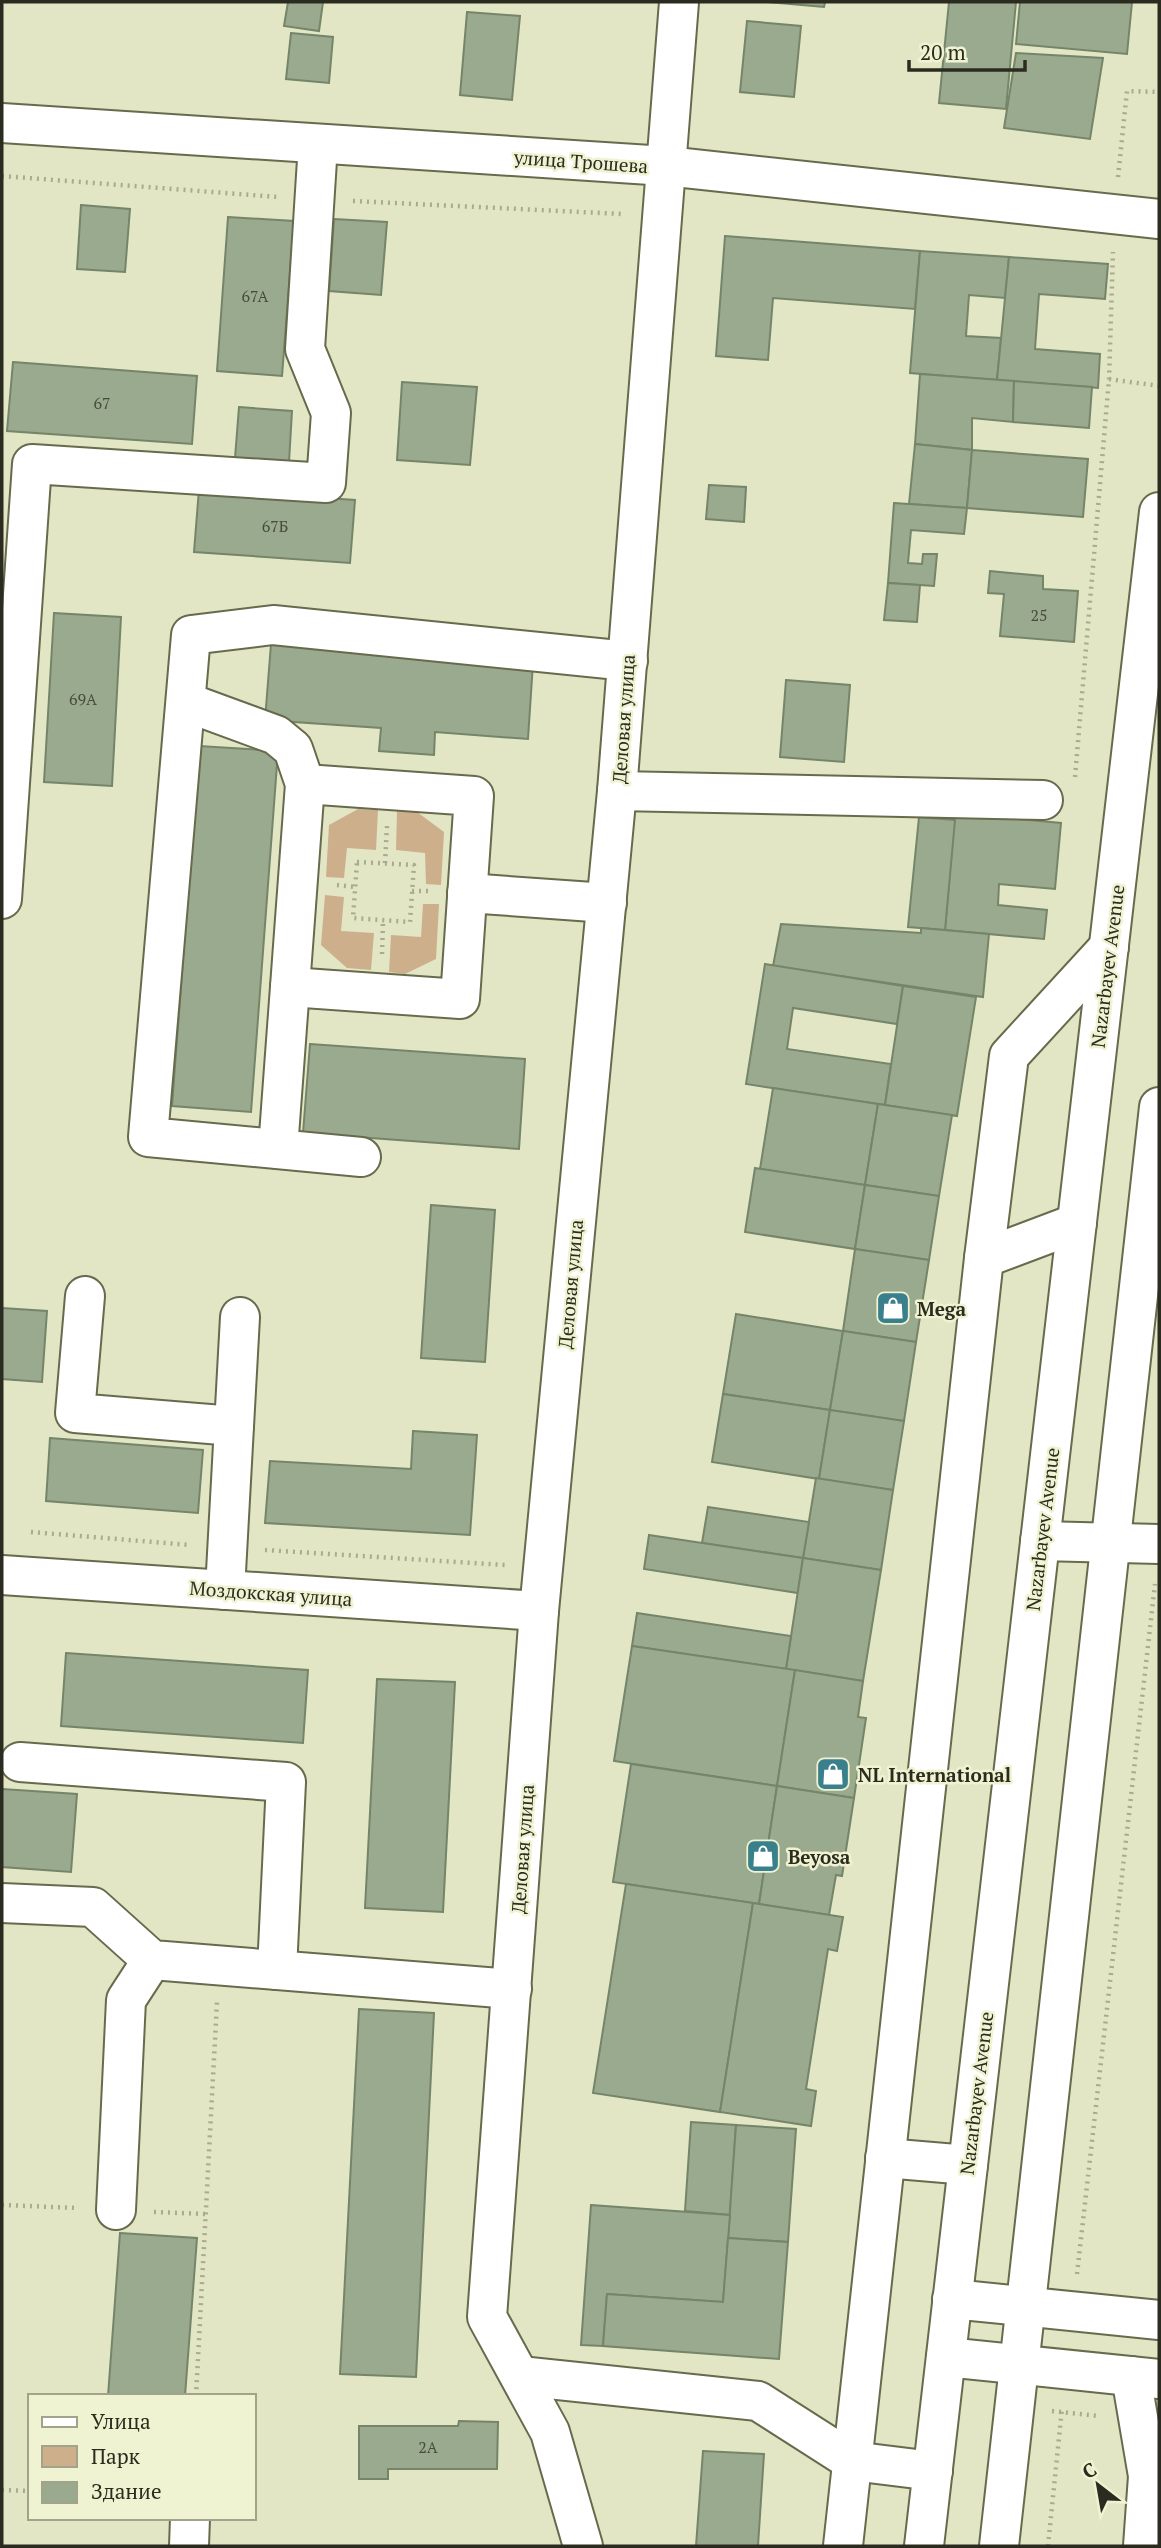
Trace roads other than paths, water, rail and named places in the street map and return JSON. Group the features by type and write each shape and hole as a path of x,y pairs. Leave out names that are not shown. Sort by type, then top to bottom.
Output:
{"street":[{"name":"Деловая улица","path":"583,2546 550,2432 487,2317 539,1611 617,791 679,2"},
{"name":"улица Трошева","path":"2,123 666,166 1159,219"},
{"path":"2,899 14,571 32,464 326,483 331,413 305,349 318,144"},
{"name":"Nazarbayev Avenue","path":"924,2546 1159,512"},
{"path":"361,1157 148,1137 191,635 273,625 628,661"},
{"path":"186,702 276,735 293,749 305,784 278,1149"},
{"path":"290,987 460,999 474,796 305,784"},
{"path":"617,791 1043,800"},
{"path":"467,893 607,903"},
{"path":"843,2546 984,1258 1009,1056 1109,947"},
{"path":"999,2546 1159,1107"},
{"path":"984,1258 1077,1223"},
{"path":"85,1296 75,1413 234,1426"},
{"path":"225,1590 240,1317"},
{"path":"1040,1541 1111,1543 1158,1560"},
{"name":"Моздокская улица","path":"2,1575 539,1611"},
{"path":"20,1762 286,1782 277,1969"},
{"path":"2,1903 93,1907 152,1960 512,1989"},
{"path":"116,2210 126,2000 152,1960"},
{"path":"885,2158 968,2165"},
{"path":"952,2299 1159,2320"},
{"path":"946,2357 1145,2378 1154,2477 1143,2546"},
{"path":"520,2376 758,2401 852,2462 933,2471"},
{"path":"189,2546 190,2520"}],"place":[{"name":"Mega","path":"893,1308"},
{"name":"NL International","path":"833,1774"},
{"name":"Beyosa","path":"763,1856"}]}
